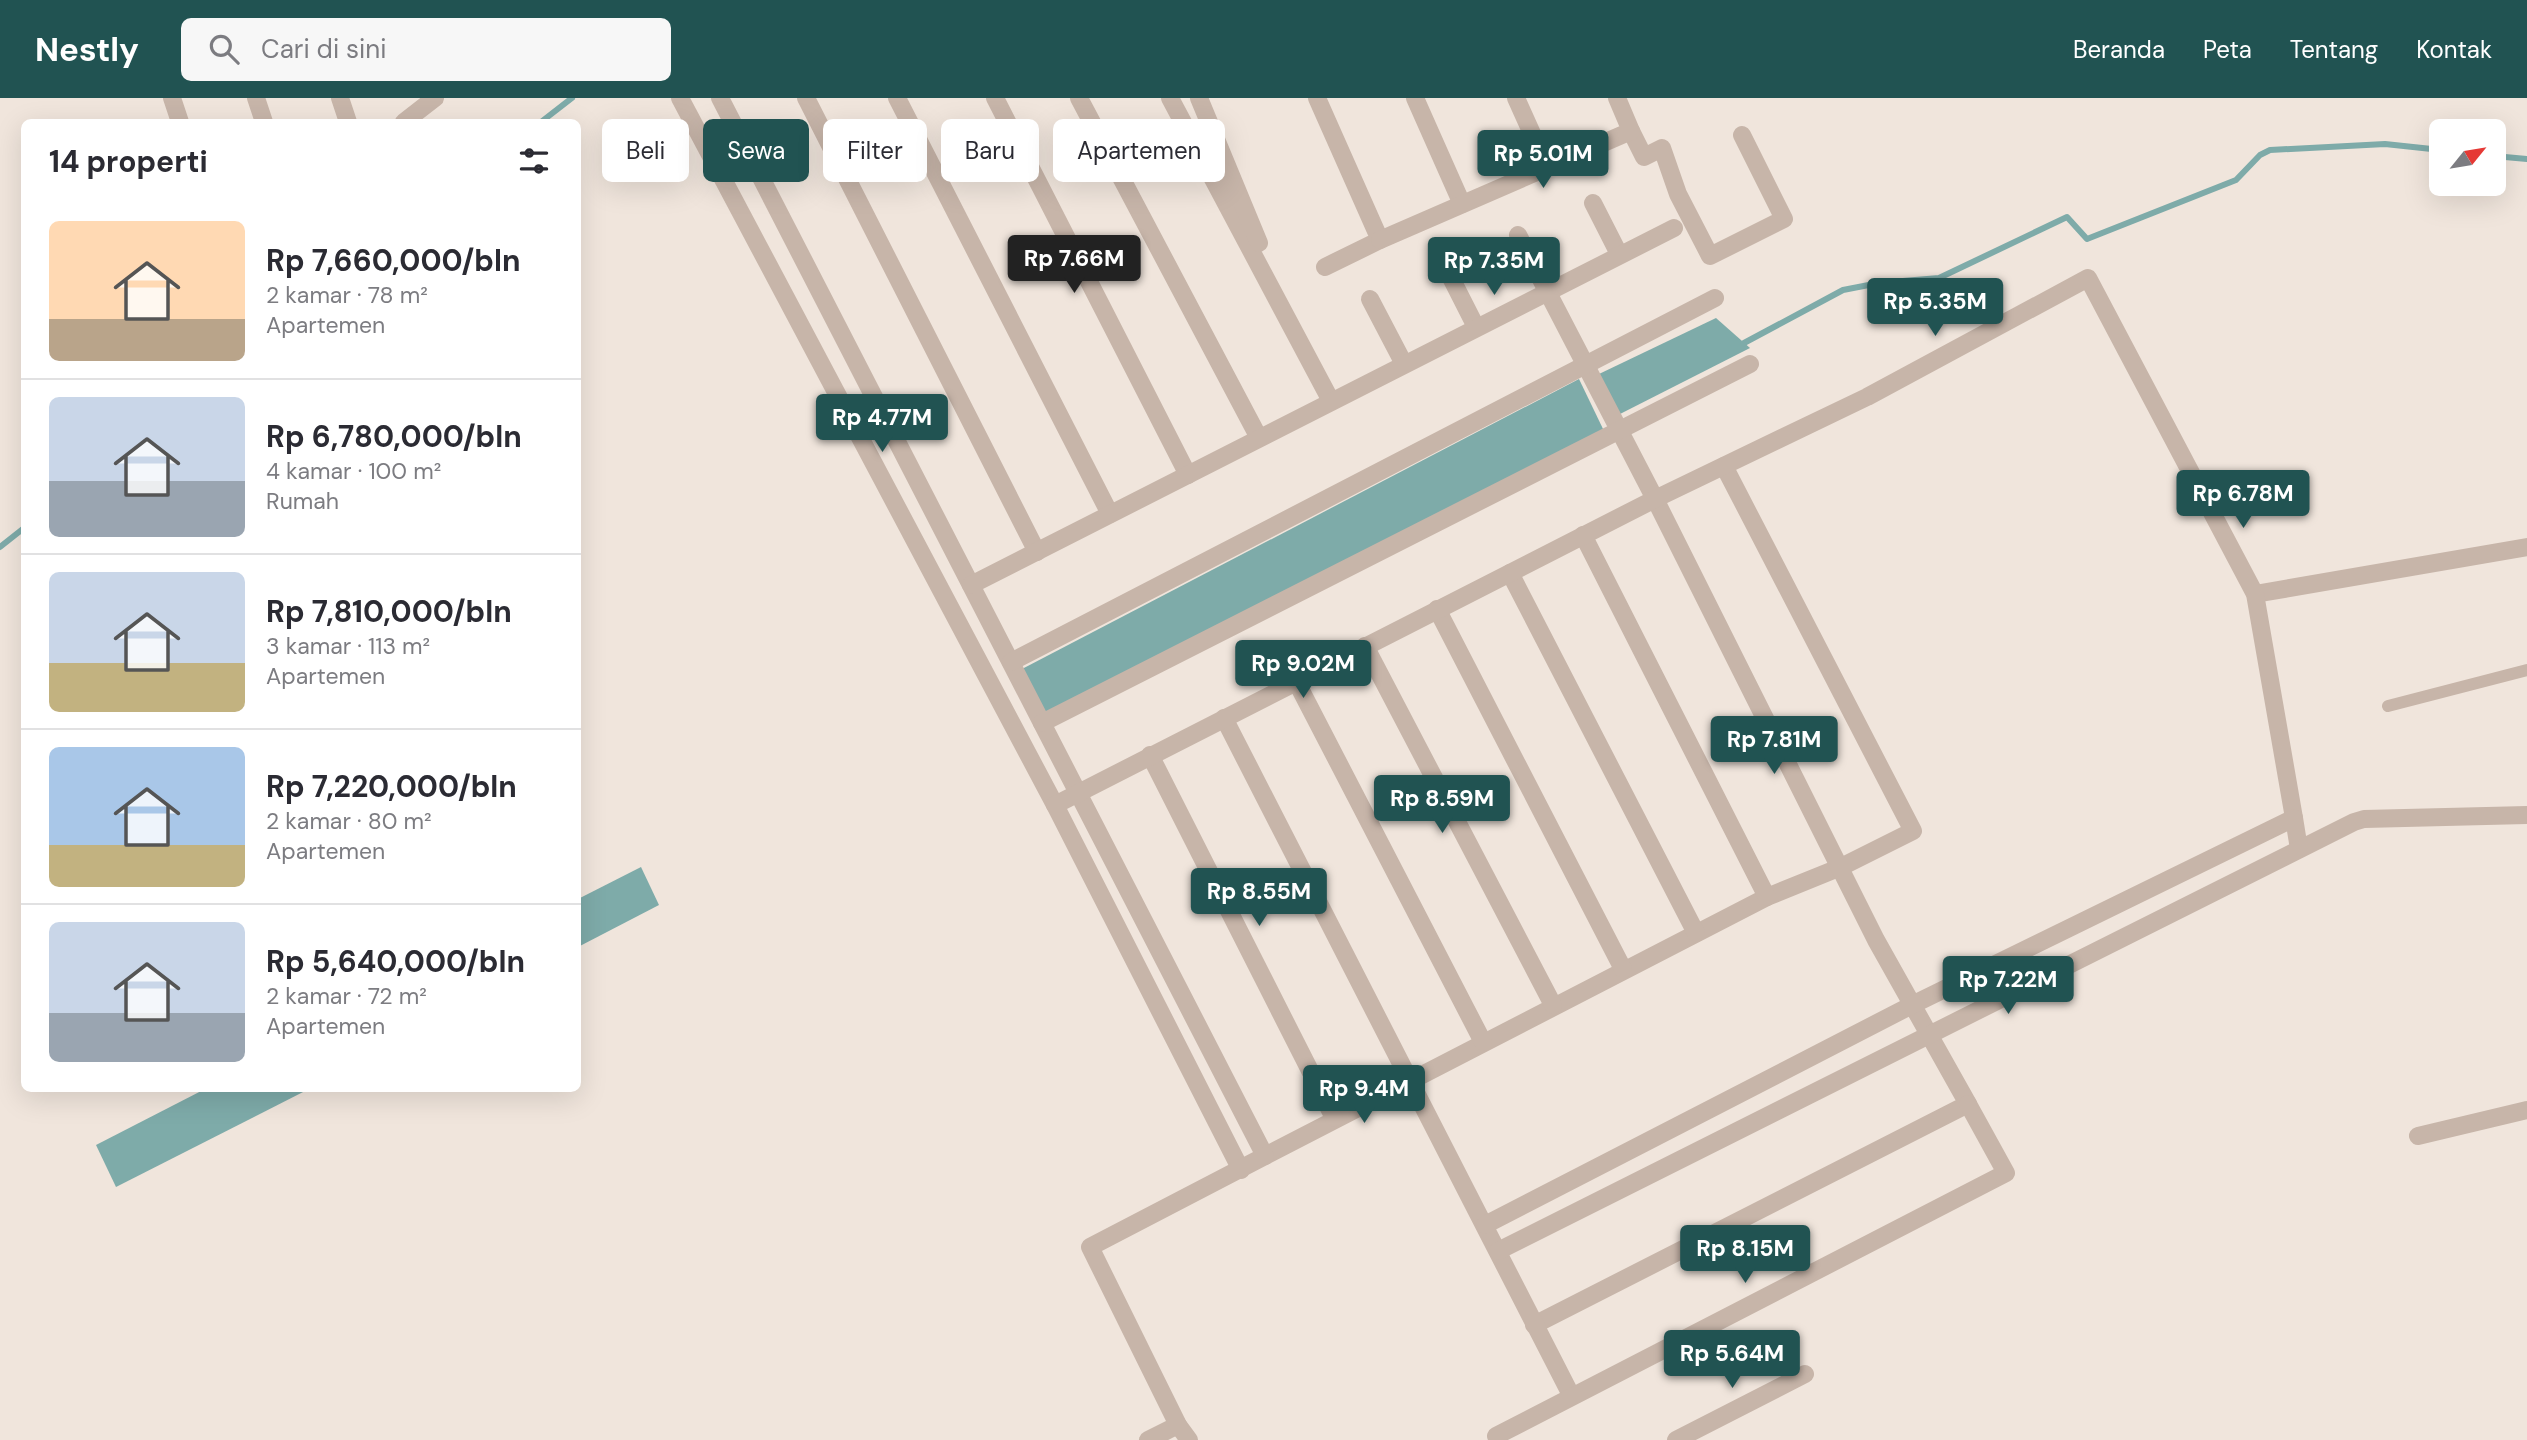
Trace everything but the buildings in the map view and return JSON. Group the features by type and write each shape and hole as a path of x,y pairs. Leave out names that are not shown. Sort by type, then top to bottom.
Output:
{"street":[{"path":"172,98 179,119"},
{"path":"256,98 263,119"},
{"path":"340,98 347,119"},
{"path":"680,98 1055,805 1241,1170"},
{"path":"720,98 1265,1156"},
{"path":"806,98 1037,552"},
{"path":"897,98 1110,514"},
{"path":"995,98 1188,475"},
{"path":"1079,98 1259,438"},
{"path":"1170,98 1331,401"},
{"path":"1199,98 1298,337"},
{"path":"1317,98 1380,240"},
{"path":"1415,98 1462,204"},
{"path":"1516,98 1547,167"},
{"path":"1617,98 1644,157 1662,148 1678,194 1710,256 1784,219 1742,135"},
{"path":"408,119 431,99"},
{"path":"1325,267 1380,240 1631,131"},
{"path":"1593,202 1619,254"},
{"path":"971,585 1674,228"},
{"path":"1494,1439 1571,1395 2006,1174 1914,1004 1876,940 1655,499 1518,235"},
{"path":"1444,264 1476,327"},
{"path":"1055,805 1583,535 1867,397 2088,278 2255,594 2299,849"},
{"path":"1011,662 1715,298"},
{"path":"1370,299 1404,364"},
{"path":"1042,723 1750,364"},
{"path":"1189,1440 1178,1425 1090,1247 1241,1170 1334,1118 1411,1082 1623,969 1767,897 1841,867 1913,831 1724,466"},
{"path":"1583,535 1767,897"},
{"path":"2255,594 2527,547"},
{"path":"1510,573 1696,933"},
{"path":"1437,609 1623,969"},
{"path":"1366,646 1553,1005"},
{"path":"1296,681 1483,1042"},
{"path":"1224,718 1571,1395"},
{"path":"1150,755 1334,1118"},
{"path":"1498,1251 1930,1033 2364,819 2527,815"},
{"path":"1485,1225 1914,1004 2294,818"},
{"path":"1534,1325 1968,1104"},
{"path":"2418,1136 2527,1110"},
{"path":"1676,1440 1805,1374"},
{"path":"1148,1440 1178,1425"}],"lane":[{"path":"2388,706 2527,670"}],"water":[{"path":"1716,318 1750,348 1620,414 1599,374"},
{"path":"1579,379 1604,431 1044,714 1022,669"},
{"path":"641,867 659,905 581,945 581,897"},
{"path":"199,1092 303,1092 116,1187 96,1145"}],"waterway":[{"path":"545,119 572,98"},
{"path":"1744,343 1843,290 1879,283 1939,278 2067,217 2087,239 2236,180 2260,155 2270,150 2385,144 2429,149"},
{"path":"2506,157 2527,159"},
{"path":"0,547 21,530"}]}
